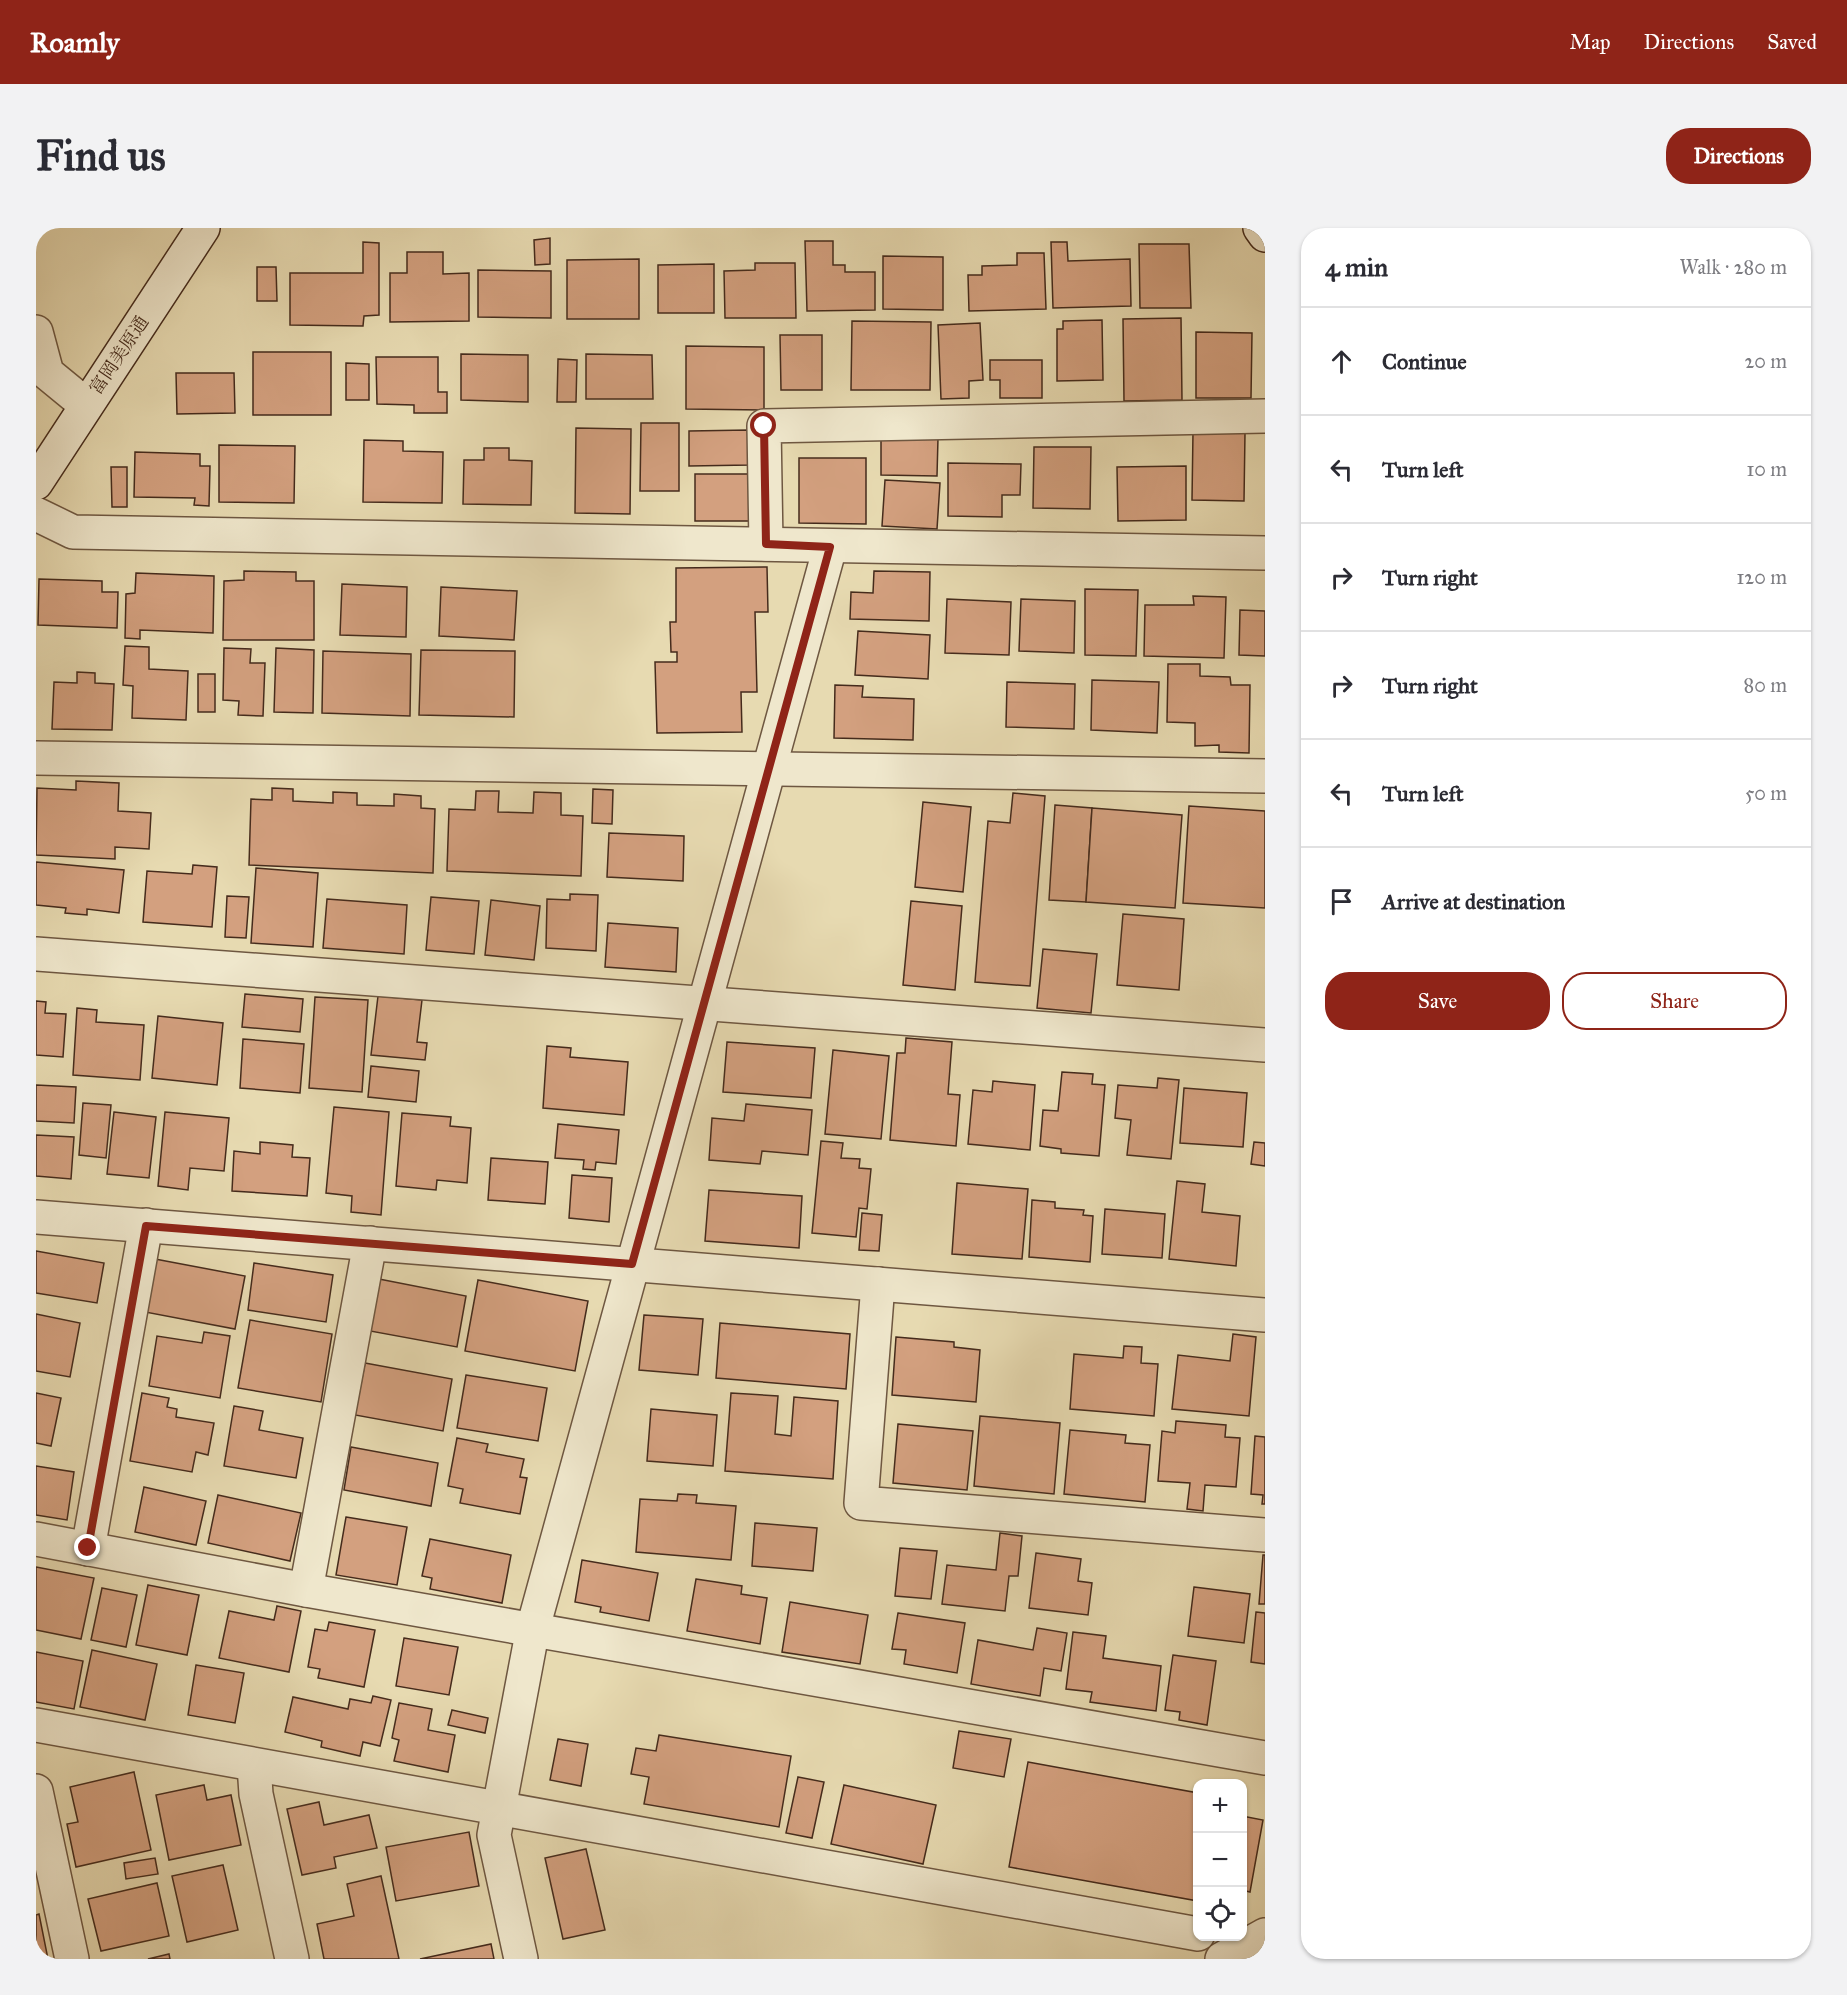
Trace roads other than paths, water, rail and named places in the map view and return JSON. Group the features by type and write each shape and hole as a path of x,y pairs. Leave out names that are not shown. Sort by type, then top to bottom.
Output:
{"street":[{"name":"富岡美原通","path":"36,483 203,228"},
{"path":"1260,228 1265,235"},
{"path":"36,332 47,373 86,405"},
{"path":"766,544 764,426 1265,416"},
{"path":"36,514 73,532 1265,553"},
{"path":"521,1959 494,1834 533,1628 703,1001 830,547"},
{"path":"36,758 1265,776"},
{"path":"36,954 703,1001 1265,1045"},
{"path":"36,1217 1265,1315"},
{"path":"88,1548 146,1226"},
{"path":"306,1590 370,1243"},
{"path":"878,1284 861,1503 1265,1534"},
{"path":"36,1539 306,1590 1265,1758"},
{"path":"36,1725 1193,1933"},
{"path":"254,1765 256,1794 292,1959"},
{"path":"36,1791 45,1877 72,1959"},
{"path":"1218,1951 1265,1935"}]}
